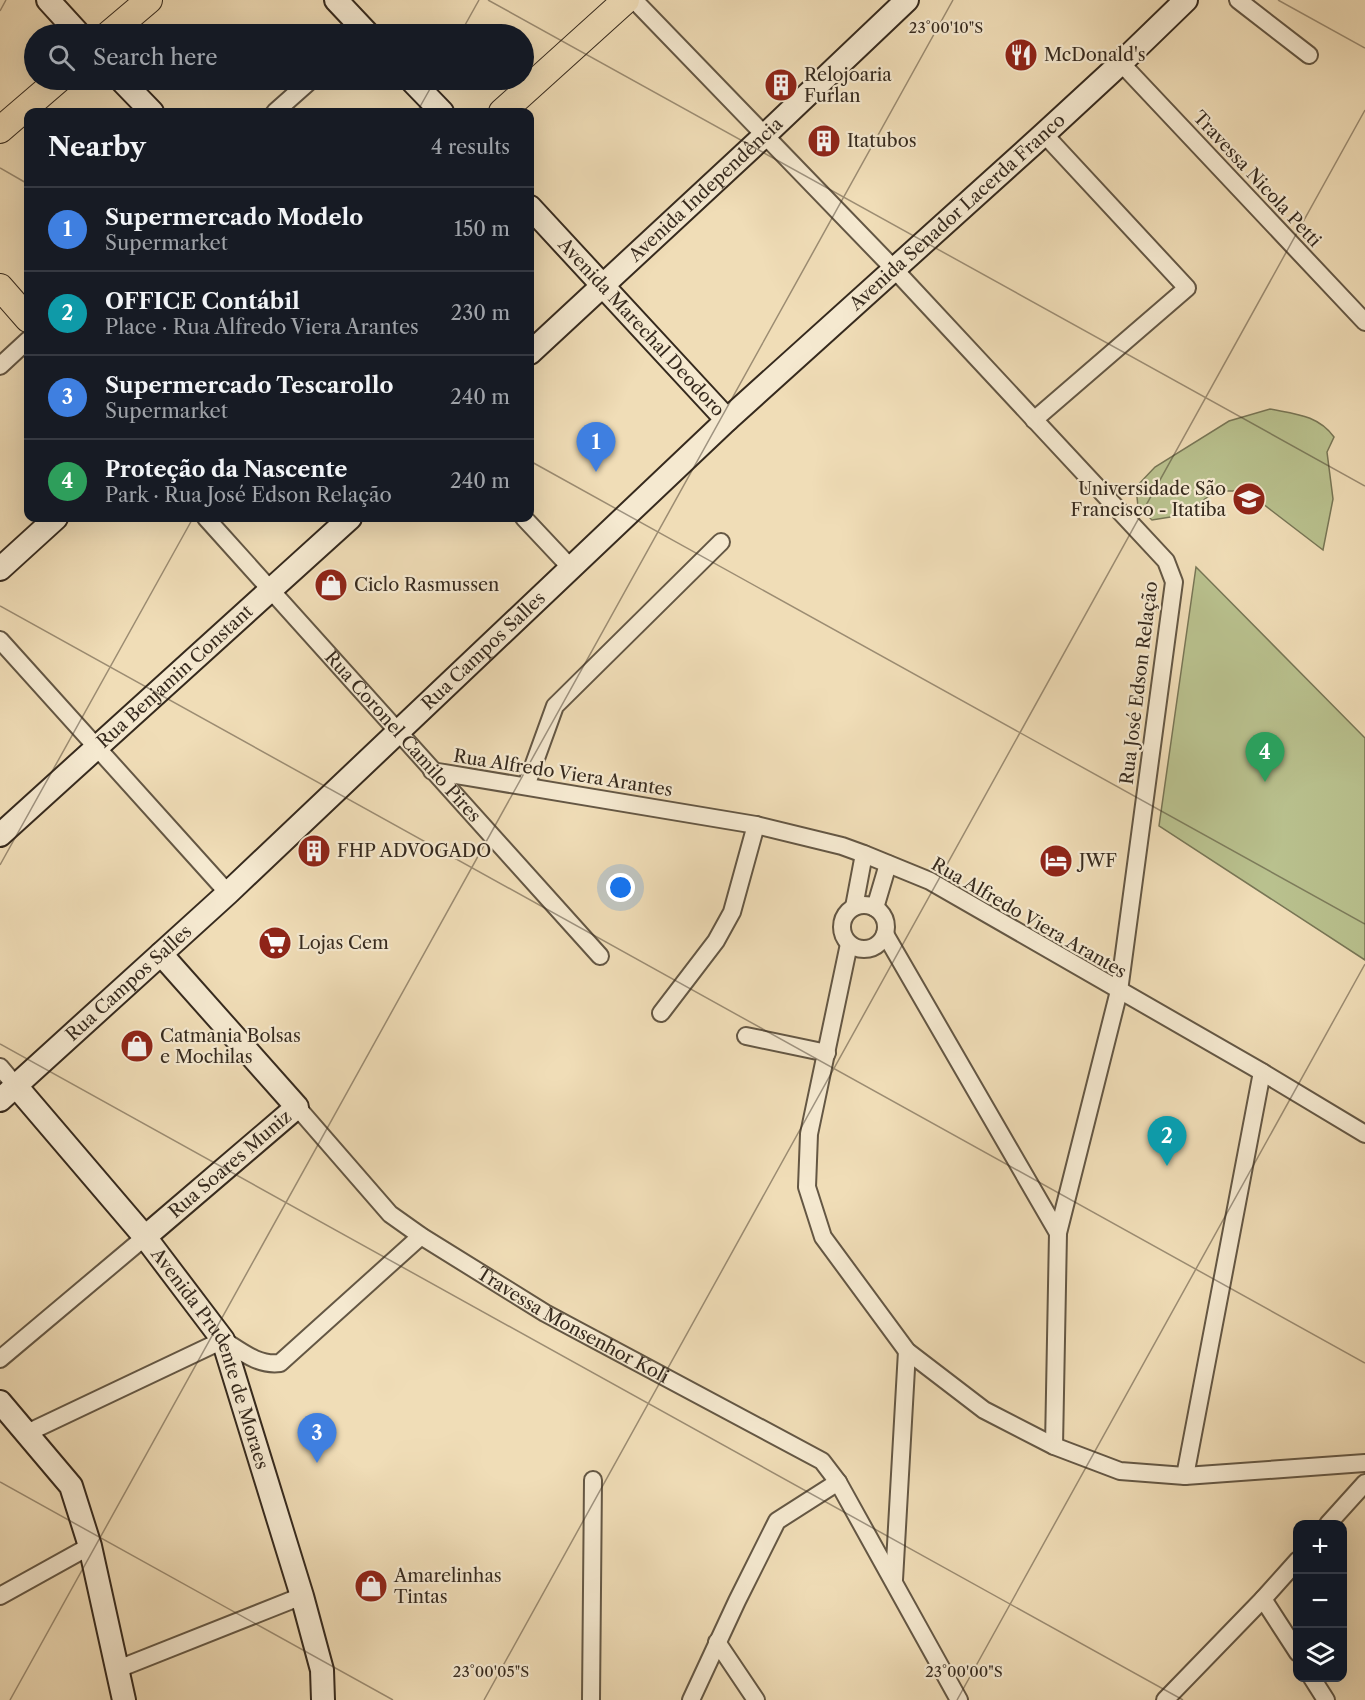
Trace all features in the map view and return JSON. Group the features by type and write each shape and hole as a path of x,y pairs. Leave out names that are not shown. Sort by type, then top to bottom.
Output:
{"main road":[{"path":"48,0 70,24"},
{"path":"121,24 149,0"},
{"path":"336,0 356,24"},
{"path":"534,83 626,0"},
{"name":"Avenida Independência","path":"534,348 907,0"},
{"name":"Avenida Senador Lacerda Franco","path":"727,420 1044,134 1186,0"},
{"path":"25,108 46,90"},
{"path":"131,90 148,108"},
{"path":"421,90 438,108"},
{"path":"506,108 526,90"},
{"path":"0,129 24,109"},
{"name":"Avenida Marechal Deodoro","path":"534,211 727,420"},
{"path":"0,287 24,314"},
{"name":"Rua Campos Salles","path":"8,1093 228,893 727,420"},
{"path":"0,569 52,522"},
{"name":"Rua Benjamin Constant","path":"0,835 346,522"},
{"name":"Travessa Monsenhor Koli","path":"161,954 297,1107"},
{"name":"Avenida Prudente de Moraes","path":"8,1093 145,1237 223,1340 302,1596 322,1670 322,1700"},
{"name":"Rua Soares Muniz","path":"145,1237 297,1107"},
{"path":"0,1402 71,1486 90,1546 124,1700"}],"street":[{"name":"Rua José Edson Relação","path":"634,0 895,270 1166,561 1174,582 1119,991 1058,1233 1054,1446"},
{"path":"1238,0 1309,55"},
{"name":"Travessa Nicola Petti","path":"1121,63 1365,322"},
{"path":"280,108 300,90"},
{"path":"1034,420 1187,288 1044,134"},
{"path":"0,366 24,344"},
{"name":"Rua Coronel Camilo Pires","path":"210,522 600,956"},
{"path":"528,522 570,568"},
{"path":"526,786 555,706 722,542"},
{"path":"0,640 228,893"},
{"name":"Rua Alfredo Viera Arantes","path":"432,771 756,825 842,846 864,854 930,881 1262,1072 1365,1134"},
{"path":"661,1013 716,941 732,912 756,825"},
{"path":"854,907 864,854"},
{"path":"875,908 888,864"},
{"path":"885,934 877,946 870,949 855,948 844,938 842,923 848,911 861,905 875,908 885,919 885,934 1058,1233"},
{"path":"849,944 809,1134 807,1187 823,1237 907,1351 984,1410 1054,1446 1120,1471 1185,1476 1365,1463"},
{"path":"747,1036 826,1053"},
{"name":"Avenida Prudente de Moraes","path":"0,1066 8,1093"},
{"path":"1185,1476 1262,1072"},
{"name":"Travessa Monsenhor Koli","path":"297,1107 390,1214 422,1236 544,1313 822,1461 838,1482 959,1700"},
{"path":"27,1433 223,1340 269,1365 280,1363 422,1236"},
{"name":"Rua Soares Muniz","path":"0,1359 145,1237"},
{"path":"894,1580 907,1351"},
{"path":"591,1700 593,1480"},
{"path":"691,1700 777,1521 838,1482"},
{"path":"1333,1520 1365,1483"},
{"path":"0,1596 90,1546"},
{"path":"1165,1700 1293,1566"},
{"path":"118,1668 302,1596"},
{"path":"1263,1599 1293,1645"},
{"path":"717,1642 756,1700"},
{"path":"1315,1682 1326,1700"}],"green space":[{"path":"1270,409 1297,414 1313,420 1321,424 1334,437 1327,452 1333,499 1323,550 1263,504 1235,491 1216,491 1183,515 1152,520 1138,507 1136,487 1155,467 1229,421"},
{"path":"1196,567 1365,738 1365,960 1159,826"}],"place":[{"name":"McDonald's","path":"1021,55"},
{"name":"Relojoaria Furlan","path":"781,85"},
{"name":"Itatubos","path":"824,141"},
{"name":"Supermercado Modelo","path":"596,472"},
{"name":"Universidade São Francisco - Itatiba","path":"1249,499"},
{"name":"Ciclo Rasmussen","path":"331,585"},
{"name":"Proteção da Nascente","path":"1265,782"},
{"name":"FHP ADVOGADO","path":"314,851"},
{"name":"JWF","path":"1056,861"},
{"name":"Lojas Cem","path":"275,943"},
{"name":"Catmania Bolsas e Mochilas","path":"137,1046"},
{"name":"OFFICE Contábil","path":"1167,1166"},
{"name":"Supermercado Tescarollo","path":"317,1463"},
{"name":"Amarelinhas Tintas","path":"371,1586"}]}
